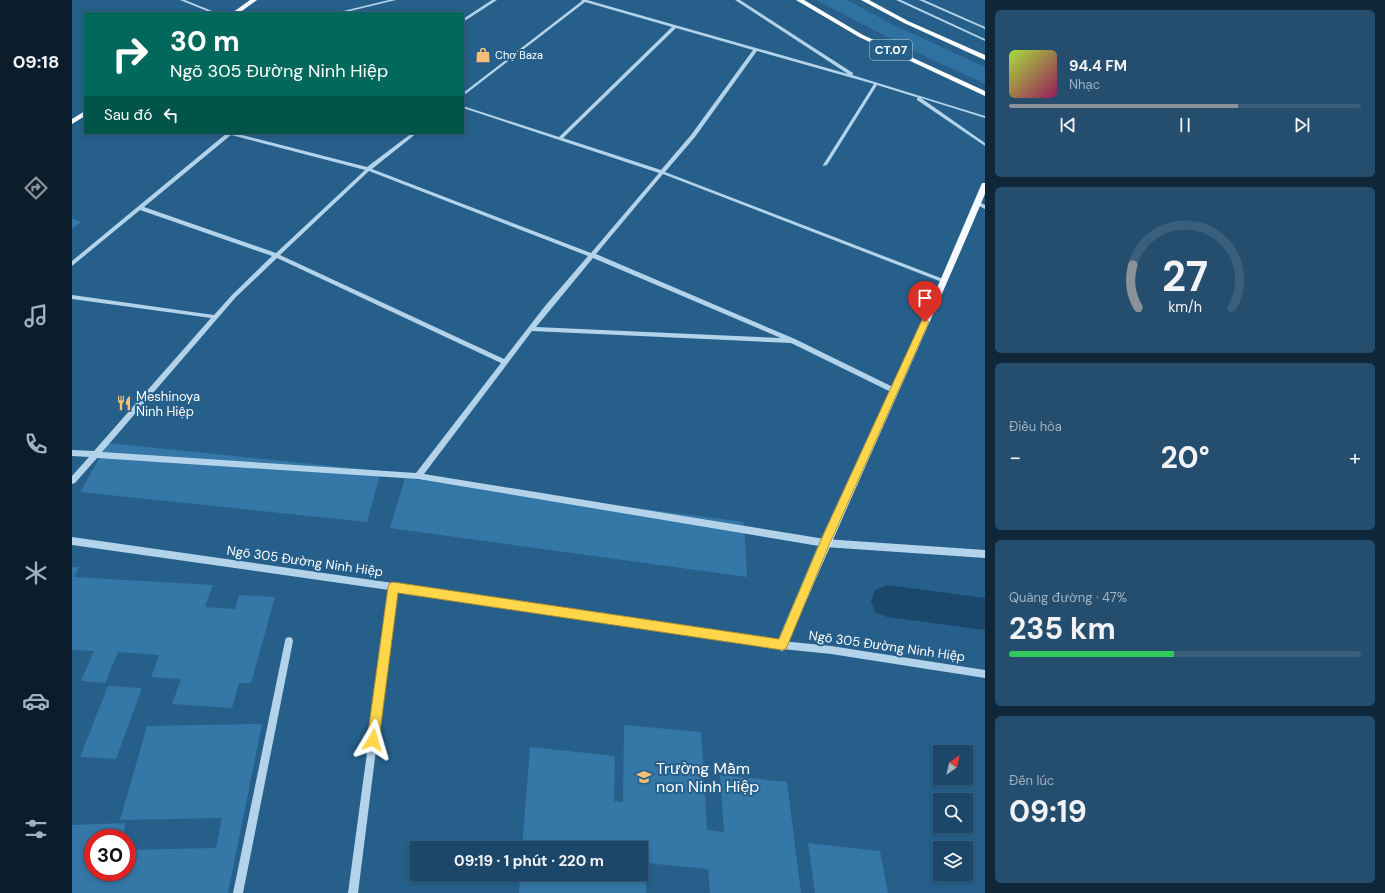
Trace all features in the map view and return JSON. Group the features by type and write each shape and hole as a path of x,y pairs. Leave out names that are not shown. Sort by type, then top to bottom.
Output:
{"highway":[{"name":"CT.07","path":"799,0 862,36 985,94"},
{"name":"CT.07","path":"864,0 906,22 985,58"}],"main road":[{"path":"236,12 254,0"},
{"path":"72,122 84,114"},
{"path":"782,645 825,543 893,390 981,205 985,185"}],"street":[{"path":"182,0 212,12"},
{"path":"341,12 394,0"},
{"path":"464,20 495,0"},
{"path":"464,94 584,0 756,48 985,117"},
{"path":"737,0 856,78"},
{"path":"898,0 985,40"},
{"path":"921,0 985,28"},
{"path":"934,6 938,0"},
{"path":"559,139 674,26"},
{"path":"418,476 531,329 693,136 756,48"},
{"path":"825,165 876,84"},
{"path":"912,95 985,145"},
{"path":"464,107 662,172 944,281"},
{"path":"72,264 228,134"},
{"path":"233,134 368,169 592,255 793,341 893,390"},
{"path":"72,482 234,296 368,169 414,134"},
{"path":"140,208 277,256 505,362"},
{"path":"72,298 216,317"},
{"path":"531,329 793,341"},
{"path":"72,453 95,456 418,476 825,543 985,554"},
{"name":"Ngõ 305 Đường Ninh Hiệp","path":"72,541 782,645 831,650 985,674"},
{"path":"353,893 393,587"},
{"path":"238,893 289,641"}],"shaded area":[{"path":"816,0 847,0 892,24 985,67 985,84 918,53"}],"building":[{"path":"72,218 81,222 72,229"},
{"path":"108,443 381,471 367,522 80,492"},
{"path":"405,478 744,522 747,577 390,528"},
{"path":"72,567 79,567 74,577 213,585 205,607 235,609 239,595 275,597 251,683 239,683 232,708 172,704 181,679 151,677 159,655 118,652 105,683 81,681 94,651 72,650"},
{"path":"108,686 142,688 116,759 80,757"},
{"path":"262,724 228,893 72,893 72,825 126,823 124,829 84,829 84,881 136,881 136,850 216,848 222,818 120,820 147,726"},
{"path":"624,725 701,732 707,830 724,832 720,775 787,782 801,893 710,893 708,869 648,863 648,841 523,841 530,747 615,756 614,801 623,802"},
{"path":"808,843 880,851 888,893 815,893"},
{"path":"520,881 646,881 646,893 519,893"}],"waterway":[{"path":"887,601 985,614"}],"place":[{"name":"Chợ Baza","path":"483,55"},
{"name":"Meshinoya Ninh Hiệp","path":"124,403"},
{"name":"Trường Mầm non Ninh Hiệp","path":"644,777"}],"route":[{"path":"373,740 393,587 782,645 825,543 925,322"}]}
